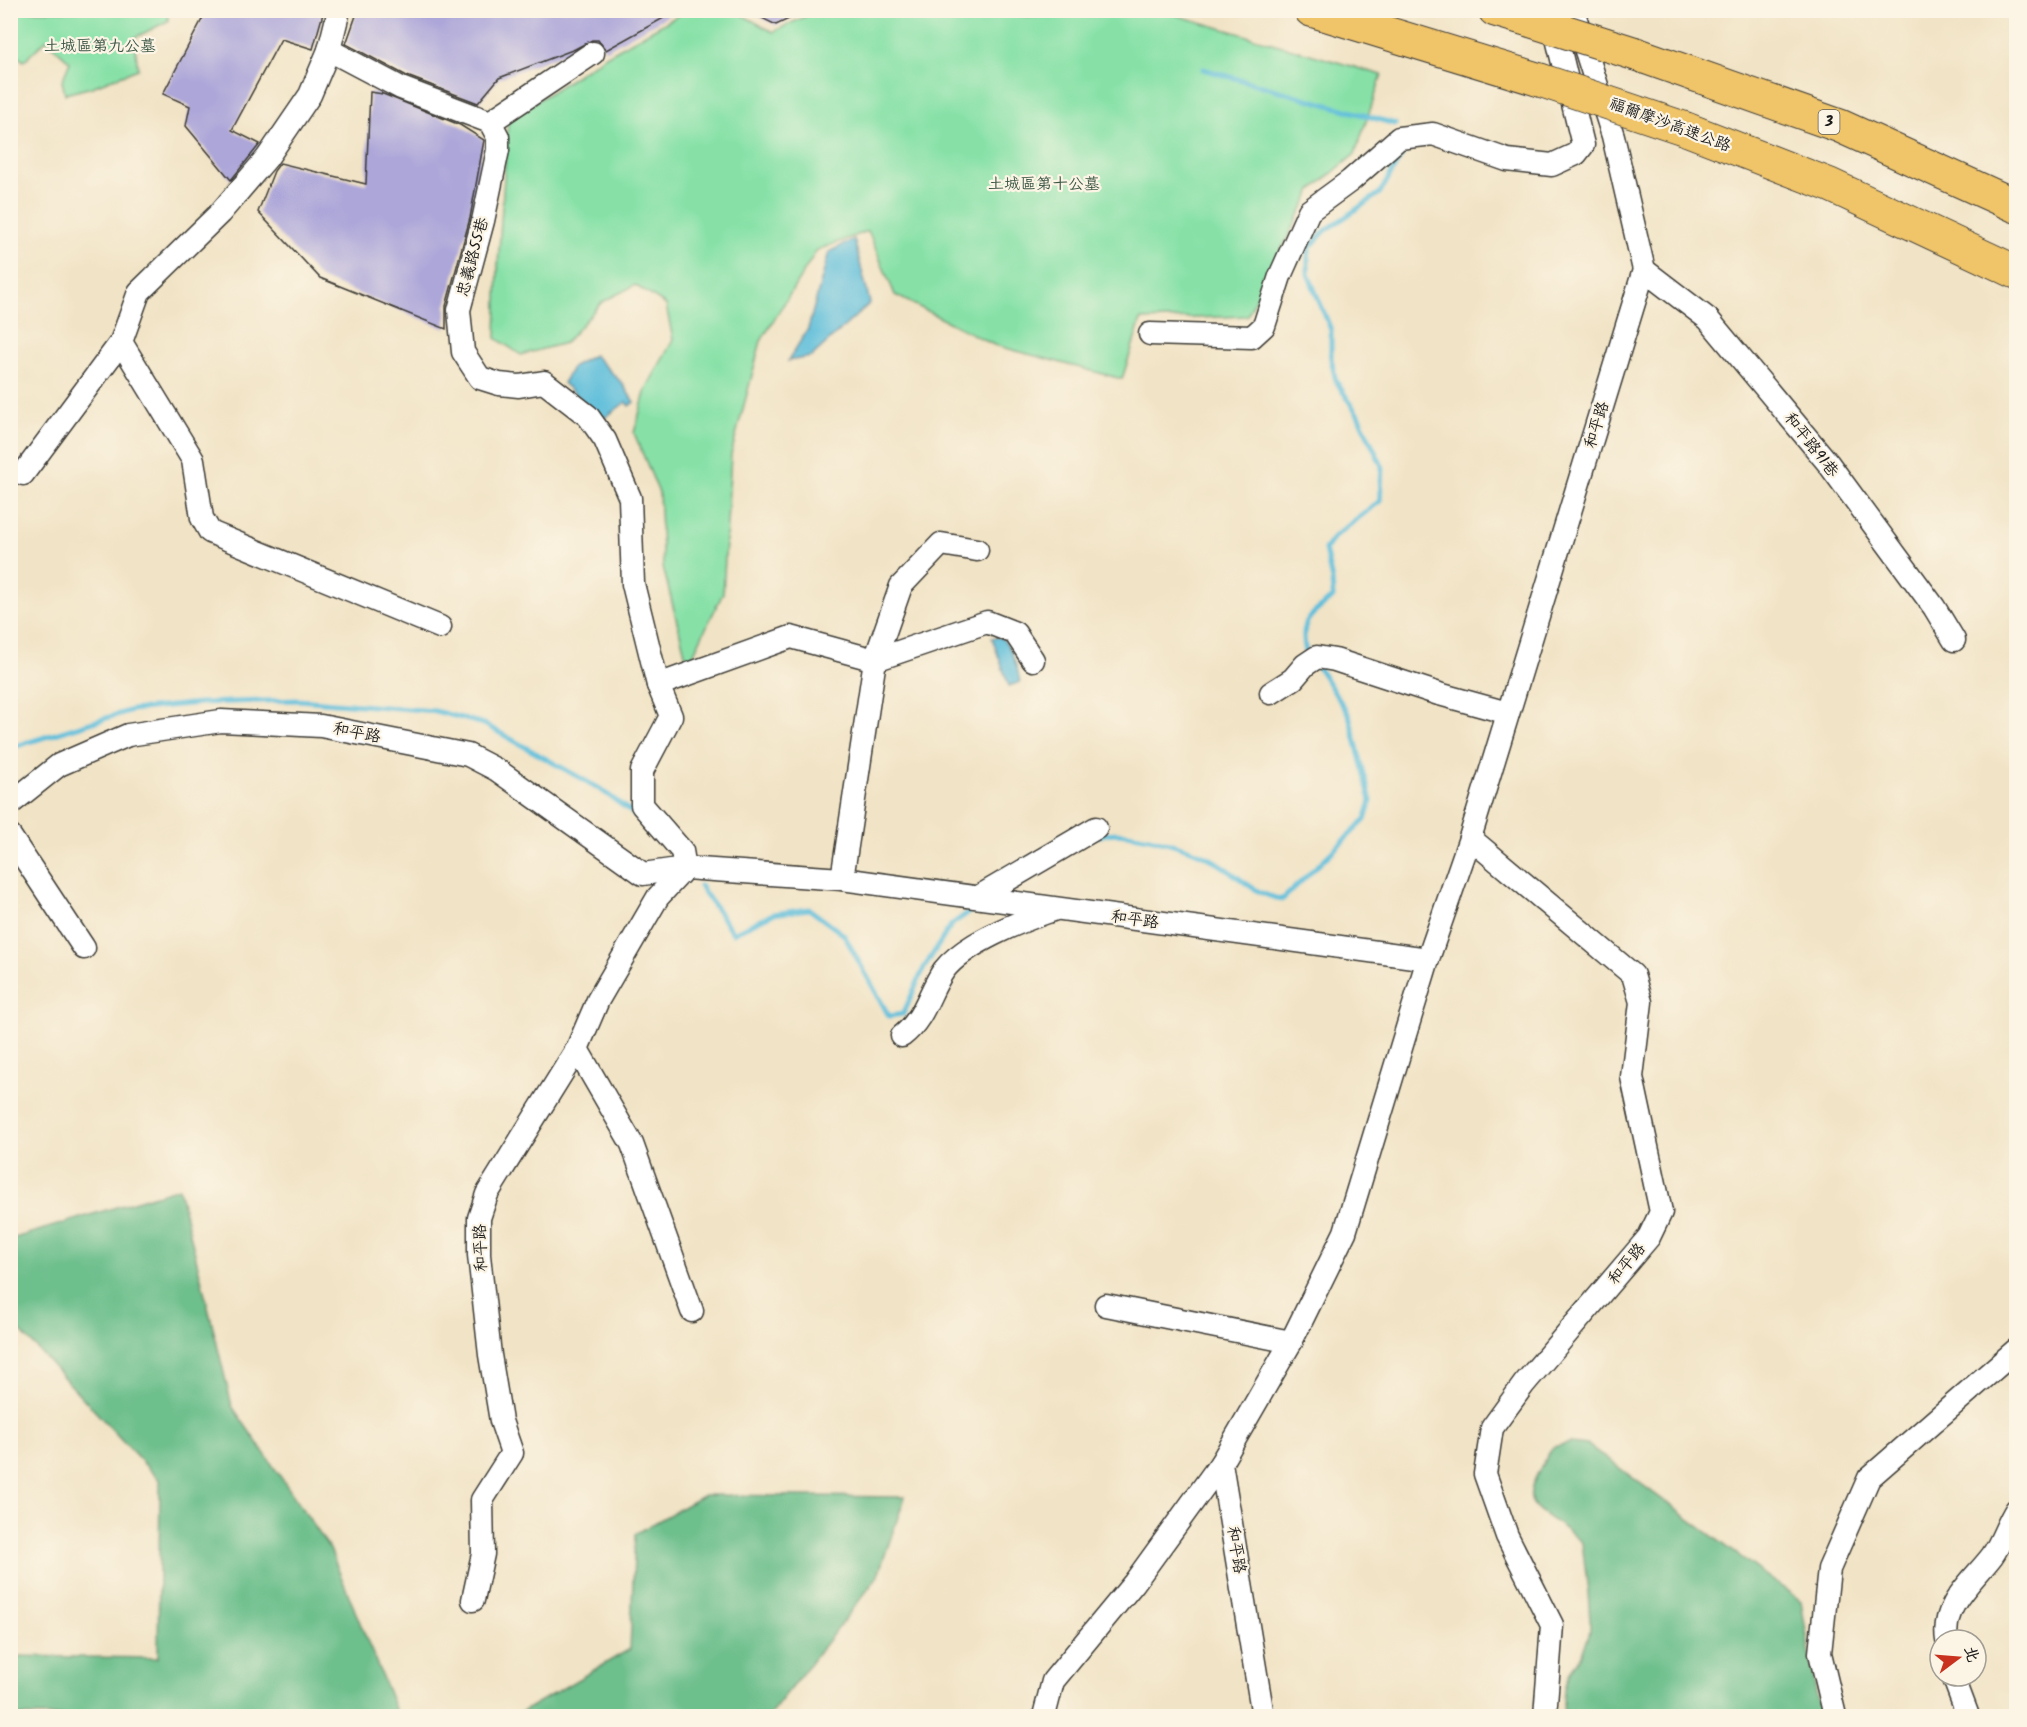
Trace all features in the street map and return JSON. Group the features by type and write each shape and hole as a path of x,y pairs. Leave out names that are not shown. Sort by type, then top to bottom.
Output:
{"highway":[{"name":"福爾摩沙高速公路","path":"1311,10 1540,80 1686,129 1830,184 2016,272"},
{"name":"3","path":"1495,10 1540,15 1636,54 1840,126 2016,206"}],"street":[{"path":"23,474 121,342 139,292 220,213 267,158 310,95 329,50 339,10"},
{"path":"1573,10 1613,136 1644,270"},
{"path":"1150,334 1252,337 1264,326 1280,276 1309,211 1350,181 1399,138 1433,134 1507,160 1552,165 1576,154 1583,145 1540,15"},
{"path":"329,50 401,88 490,122 593,53"},
{"name":"忠義路55巷","path":"490,122 498,137 498,150 483,221 459,310 463,352 480,378 499,384 519,386 544,382 588,416 605,440 630,498 633,584 658,685 671,716 642,771 642,805 682,851 685,868"},
{"name":"和平路91巷","path":"1644,270 1708,319 1828,463 1934,607 1954,640"},
{"name":"和平路","path":"1263,1716 1221,1463 1291,1342 1323,1281 1345,1232 1428,959 1470,838 1644,270"},
{"path":"121,342 193,460 202,518 210,532 440,627"},
{"path":"842,879 875,660 901,586 941,544 977,549"},
{"path":"658,685 791,637 875,660 987,622 1015,633 1033,660"},
{"path":"1271,693 1293,679 1305,665 1317,657 1335,660 1508,713"},
{"name":"和平路","path":"10,804 59,765 128,735 221,721 321,726 468,755 497,770 643,874 685,868 842,879 980,896 1054,909 1428,959"},
{"path":"980,896 1096,828"},
{"path":"10,836 84,948"},
{"name":"和平路","path":"1470,838 1633,975 1641,1002 1632,1077 1660,1212 1649,1237 1524,1384 1492,1428 1485,1474 1508,1536 1552,1625 1545,1716"},
{"name":"和平路","path":"473,1600 483,1554 482,1500 512,1453 501,1421 490,1355 479,1254 479,1218 487,1194 577,1049 598,1000 658,897 685,868"},
{"path":"903,1036 916,1025 945,970 965,952 1011,927 1054,909"},
{"path":"577,1049 632,1144 692,1311"},
{"path":"1106,1305 1291,1342"},
{"path":"1835,1716 1820,1653 1829,1569 1869,1478 2016,1350"},
{"path":"1044,1716 1053,1681 1134,1583 1221,1463"},
{"path":"1945,1628 1957,1597 1993,1554 2016,1510"},
{"path":"1958,1688 1968,1716"}],"green space":[{"name":"土城區第十公墓","path":"818,10 976,10 1025,16 1169,13 1382,75 1355,154 1312,190 1247,316 1141,320 1122,379 994,345 895,295 868,231 817,250 761,341 731,454 723,593 688,665 663,567 659,493 634,433 646,389 673,340 666,305 635,285 602,302 565,343 521,355 496,338 498,265 508,120 606,56 686,11 735,11 773,32"},
{"name":"土城區第九公墓","path":"10,11 168,11 168,21 134,38 138,69 92,87 65,94 62,81 70,62 46,40 24,61 11,52"},
{"path":"179,1188 232,1406 330,1549 398,1716 11,1716 11,1656 158,1658 160,1481 11,1321 11,1239"},
{"path":"1571,1443 1588,1445 1801,1601 1820,1716 1564,1716 1564,1689 1570,1672 1585,1647 1590,1629 1582,1543 1541,1512 1534,1505 1531,1497 1532,1485 1553,1447"},
{"path":"704,1495 905,1497 877,1578 769,1716 515,1716 630,1649 635,1534"}],"water":[{"path":"854,239 870,303 811,357 788,361 808,329 829,252"},
{"path":"594,355 622,383 634,402 629,406 626,402 603,419 563,383 573,366"},
{"path":"1000,637 1011,651 1020,682 1009,686 992,638"}],"building":[{"path":"207,10 324,10 313,49 281,39 232,130 260,144 231,180 186,126 190,106 163,94"},
{"path":"358,10 678,10 606,50 598,40 592,40 575,49 499,78 478,103 407,76 346,44"},
{"path":"746,10 808,10 776,25"},
{"path":"370,92 383,94 460,125 484,140 470,218 446,306 446,329 320,278 258,212 274,171 280,163 366,184"}],"waterway":[{"path":"1203,69 1395,124"},
{"path":"1306,653 1305,626 1312,615 1333,597 1332,580 1325,549 1334,537 1380,501 1382,466 1358,415 1336,381 1331,359 1331,330 1308,274 1310,247 1325,231 1380,193 1408,144"},
{"path":"1100,836 1121,833 1151,838 1181,847 1213,860 1261,893 1283,899 1365,820 1371,801 1349,715 1318,667"},
{"path":"10,748 132,710 200,703 298,700 435,711 484,724 600,789 642,820"},
{"path":"700,886 733,933 773,914 809,909 844,935 889,1016 903,1014 924,968 951,925 976,907"}]}
